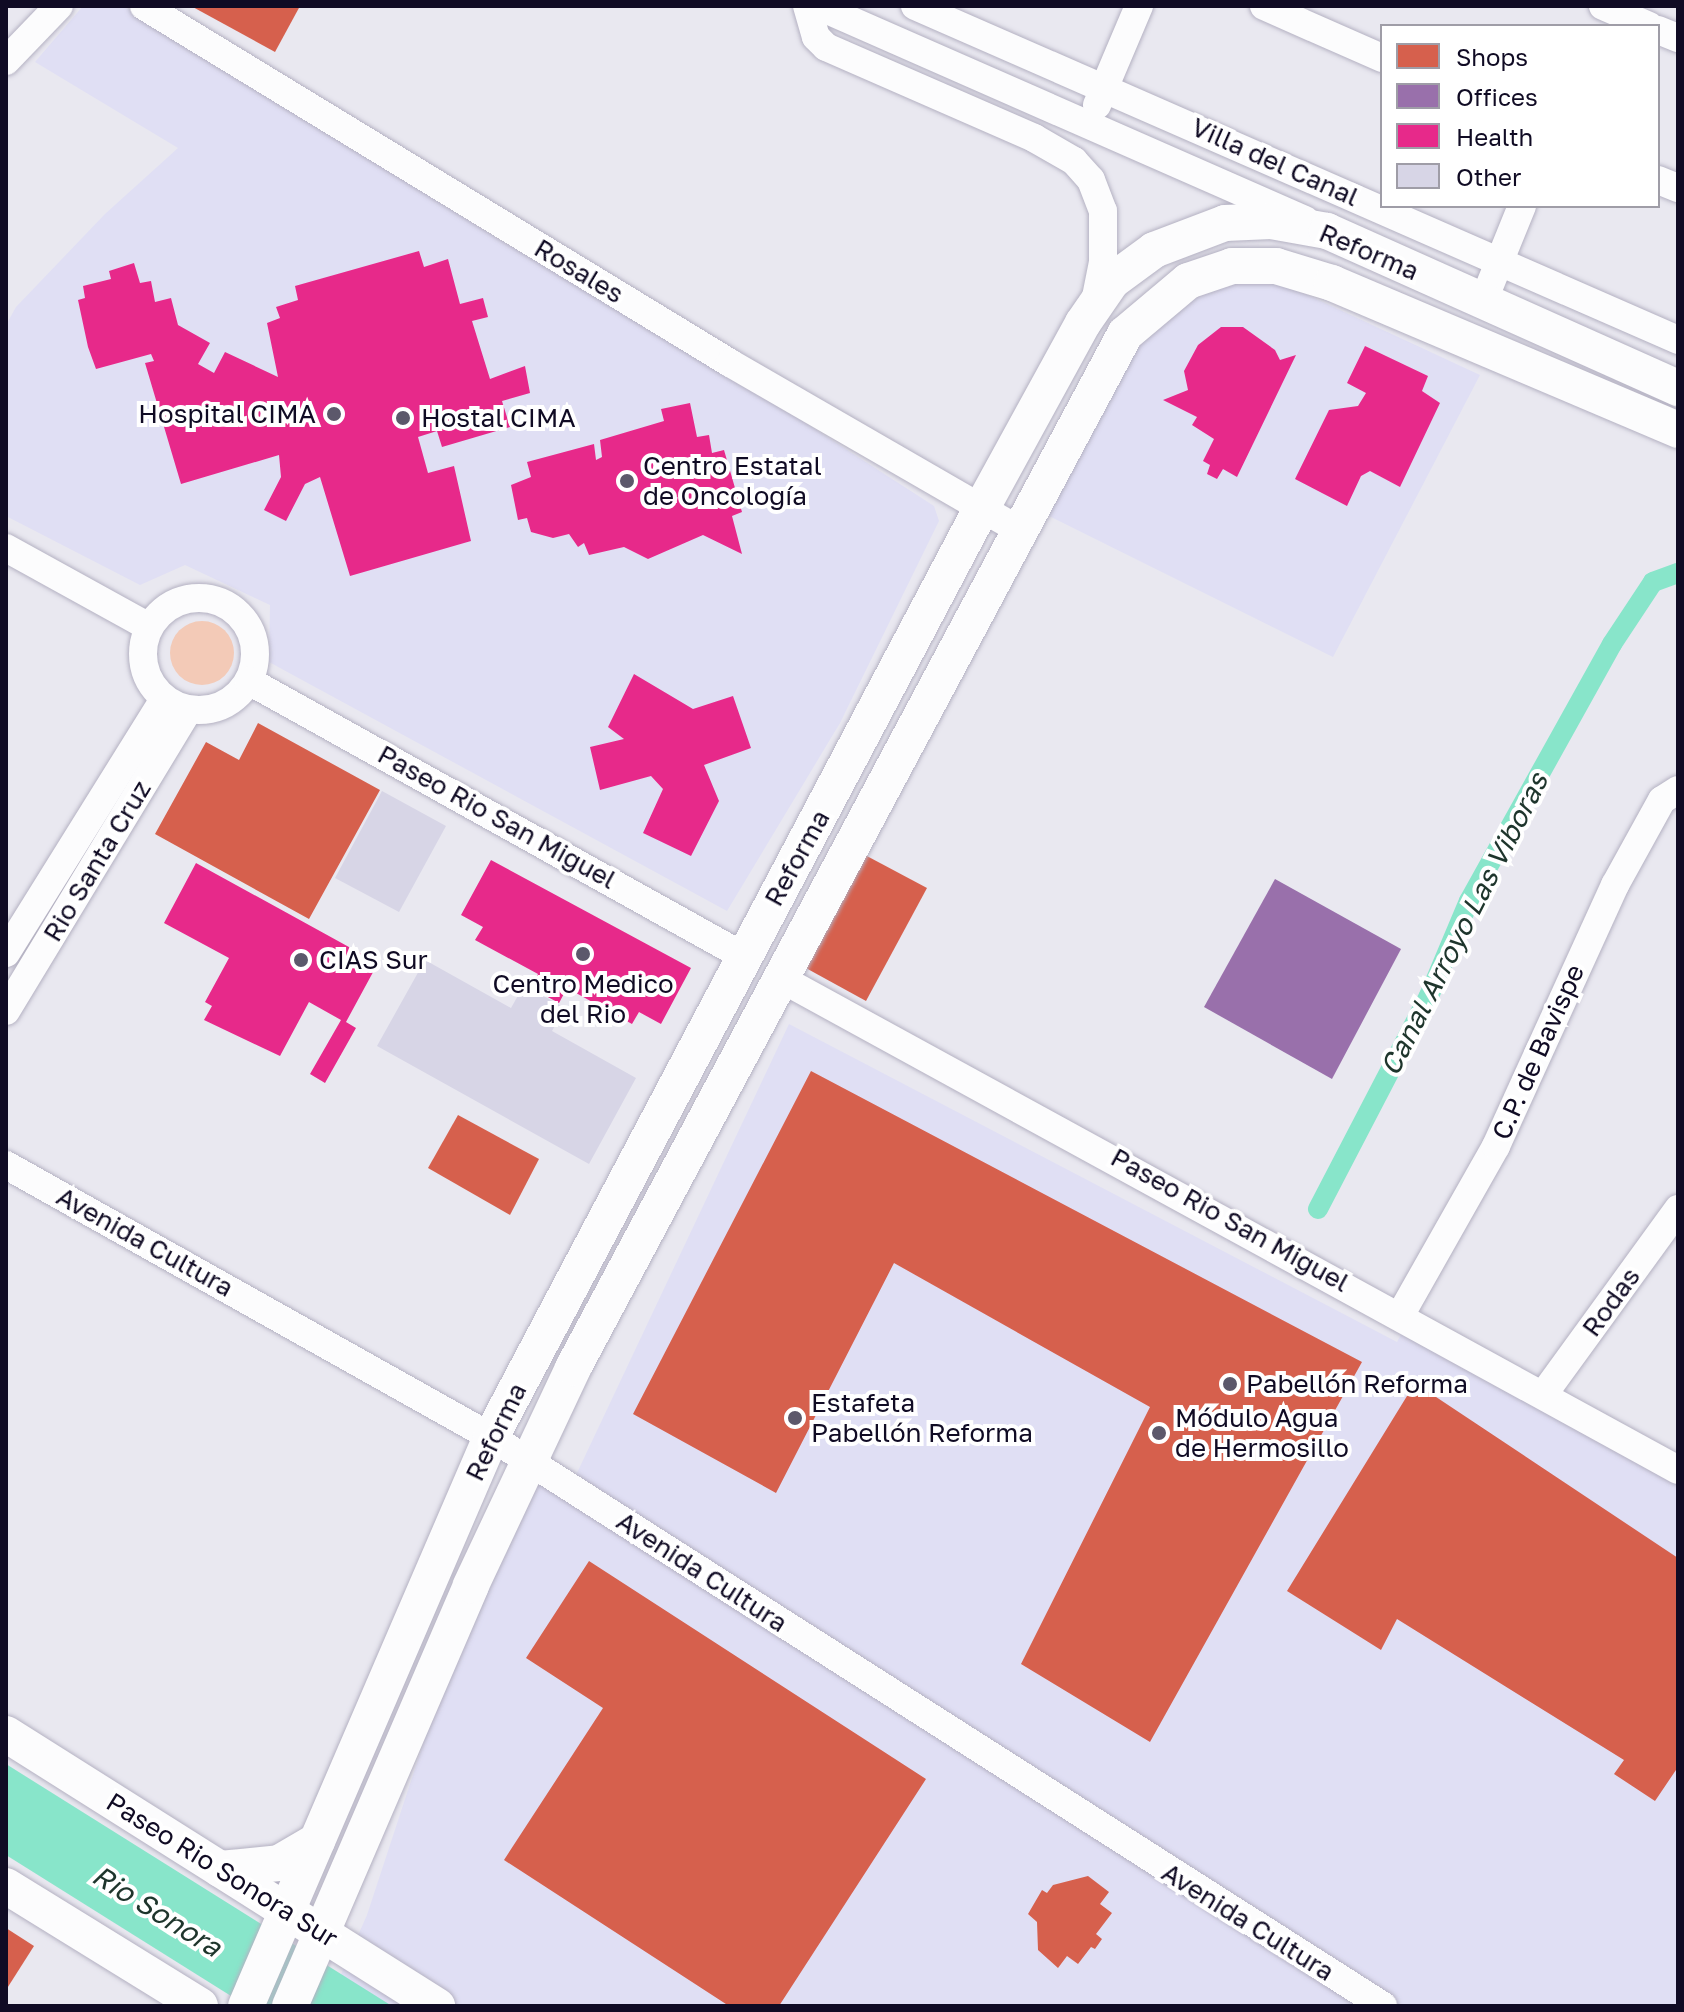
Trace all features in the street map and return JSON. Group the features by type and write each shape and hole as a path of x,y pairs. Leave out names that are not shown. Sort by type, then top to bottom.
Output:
{"main road":[{"name":"Reforma","path":"246,2006 491,1437 980,511 1095,302 1112,281 1154,250 1207,228 1271,221 1327,231 1678,388"},
{"name":"Reforma","path":"290,2006 528,1461 784,966 1125,334 1167,295 1216,270 1257,264 1303,272 1678,430"},
{"path":"1574,385 1588,349"},
{"path":"784,966 795,931 829,852 812,832"},
{"path":"717,1094 715,1067 752,985 740,963"},
{"name":"Paseo Rio Sonora Sur","path":"6,1734 220,1869 283,1920 319,1942 371,1964 437,2006"},
{"path":"220,1869 279,1863 317,1841"},
{"path":"344,1885 371,1964"},
{"path":"6,1886 200,2006"}],"street":[{"path":"6,61 59,6"},
{"name":"Rosales","path":"144,6 980,511 1018,529"},
{"path":"807,6 816,37 826,47 1044,142 1074,161 1091,180 1103,211 1103,262 1095,302"},
{"name":"Villa del Canal","path":"818,6 1090,122 1327,231"},
{"name":"Villa del Canal","path":"915,6 1678,340"},
{"path":"1074,161 1139,6"},
{"path":"1264,6 1380,57"},
{"path":"1605,12 1643,24"},
{"path":"1483,302 1521,208"},
{"path":"6,548 149,627"},
{"path":"196,597 233,608 254,640 256,660 249,681 225,705 176,704 143,666 149,627 177,601 196,597"},
{"name":"Paseo Rio San Miguel","path":"249,681 740,963"},
{"name":"Rio Santa Cruz","path":"6,953 176,704"},
{"name":"Rio Santa Cruz","path":"6,1011 176,704"},
{"name":"C.P. de Bavispe","path":"1401,1314 1496,1146 1541,1039 1615,885 1675,790"},
{"name":"Paseo Rio San Miguel","path":"784,966 1678,1470"},
{"name":"Avenida Cultura","path":"6,1165 491,1437 1383,2006"},
{"name":"Rodas","path":"1543,1395 1678,1209"}],"shaded area":[{"name":"Hostal CIMA","path":"83,6 123,6 503,242 683,344 934,506 939,521 840,723 727,911 269,662 270,605 185,565 140,585 6,516 6,325 16,307 105,214 178,148 35,62"},
{"path":"1256,271 1480,375 1333,657 1045,514 1141,329 1168,301"},
{"path":"196,621 208,621 225,630 232,641 232,665 225,676 208,685 196,685 184,680 175,671 170,659 170,647 175,635 184,626"},
{"path":"789,1024 1397,1342 1402,1333 1412,1332 1678,1484 1678,2006 327,2006 367,1915 432,1717 540,1474 568,1492"}],"water":[{"name":"Rio Sonora","path":"6,1764 392,2006 247,2006 6,1855"}],"building: Shops":[{"path":"191,6 300,6 275,52"},
{"path":"258,723 380,790 309,919 155,834 206,742 239,760"},
{"path":"865,855 927,888 866,1001 804,967"},
{"name":"Pabellón Reforma","path":"811,1071 1362,1362 1150,1742 1021,1664 1150,1407 894,1263 776,1493 633,1414"},
{"path":"458,1115 539,1159 510,1215 428,1168"},
{"path":"1415,1383 1678,1558 1678,1767 1655,1801 1614,1774 1624,1760 1397,1619 1381,1650 1287,1591"},
{"path":"589,1561 926,1779 779,2006 729,2006 504,1860 603,1708 526,1658"},
{"path":"1088,1876 1109,1892 1100,1904 1112,1913 1096,1934 1102,1939 1095,1949 1091,1947 1078,1964 1067,1956 1058,1968 1038,1950 1037,1922 1028,1914 1042,1890 1047,1893 1053,1885"},
{"path":"6,1928 34,1946 6,1990"}],"building: Offices":[{"path":"1275,879 1401,949 1332,1079 1204,1007"}],"building: Health":[{"name":"Hospital CIMA","path":"419,251 424,267 448,259 460,304 483,298 488,317 472,321 490,379 525,366 530,393 502,401 510,427 442,447 437,431 418,437 428,473 454,466 471,541 350,576 320,477 305,484 286,521 264,510 281,477 279,455 181,484 145,363 154,361 151,354 96,369 88,347 78,300 85,298 83,286 111,279 109,271 134,263 140,283 151,281 155,302 171,298 178,325 210,343 198,364 214,373 225,352 278,377 267,323 280,318 276,307 298,300 295,286"},
{"path":"1221,327 1243,327 1275,350 1280,360 1296,355 1237,477 1223,469 1217,479 1207,474 1210,465 1203,461 1214,439 1192,425 1197,417 1163,400 1188,390 1184,371 1198,345"},
{"path":"1365,346 1428,376 1422,391 1440,403 1400,487 1370,471 1361,476 1347,506 1295,479 1329,410 1358,406 1366,393 1347,383"},
{"name":"Centro Estatal de Oncología","path":"690,403 697,437 709,435 712,453 724,450 742,512 732,516 742,554 703,535 648,559 624,547 589,555 584,543 578,547 569,534 553,538 531,532 527,518 518,520 511,485 531,477 527,462 594,444 596,460 602,457 600,440 664,421 661,409"},
{"path":"634,674 693,709 733,696 751,748 704,765 719,801 691,856 643,833 663,789 651,776 600,790 590,747 624,739 608,727"},
{"name":"Centro Medico del Rio","path":"491,860 691,968 661,1024 639,1012 632,1024 567,988 559,1003 531,988 538,974 475,940 483,927 461,915"},
{"name":"CIAS Sur","path":"196,863 378,963 346,1022 356,1028 325,1083 310,1074 341,1020 309,1002 280,1056 204,1020 212,1006 205,1002 229,958 164,923"}],"building: Other":[{"path":"382,791 446,826 399,912 335,878"},
{"path":"425,960 511,1008 524,985 565,1008 552,1031 636,1078 589,1164 377,1046"}],"waterway":[{"name":"Canal Arroyo Las Viboras","path":"1318,1209 1429,996 1469,901 1612,644 1653,582 1678,573"}],"place":[{"name":"Hospital CIMA","path":"334,414"},
{"name":"Hostal CIMA","path":"403,418"},
{"name":"Centro Estatal de Oncología","path":"627,481"},
{"name":"Centro Medico del Rio","path":"583,954"},
{"name":"CIAS Sur","path":"301,960"},
{"name":"Pabellón Reforma","path":"1230,1384"},
{"name":"Estafeta Pabellón Reforma","path":"795,1418"},
{"name":"Módulo Agua de Hermosillo","path":"1159,1433"}]}
